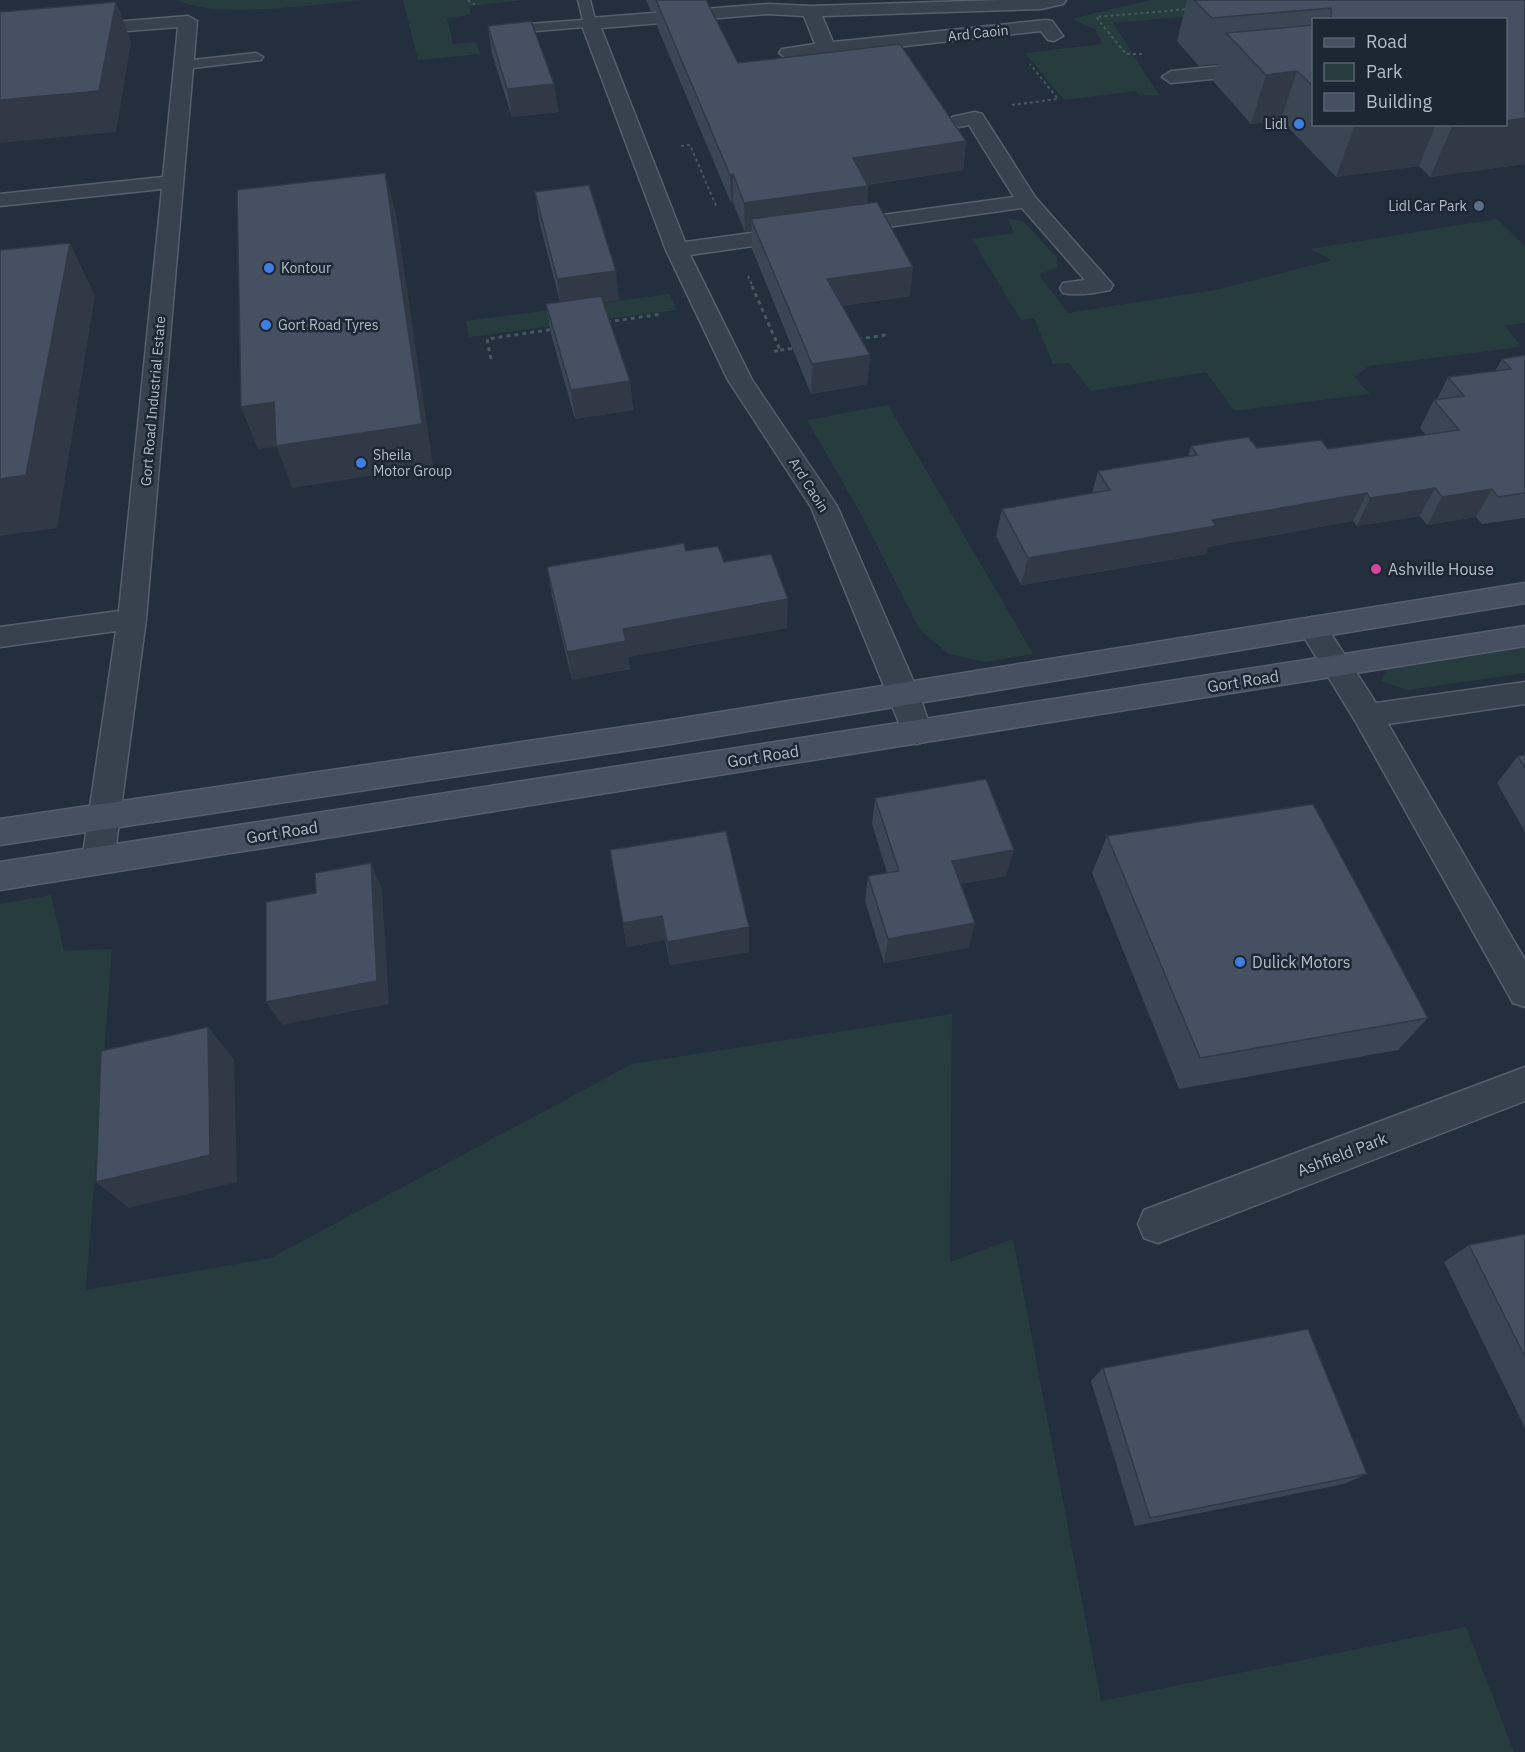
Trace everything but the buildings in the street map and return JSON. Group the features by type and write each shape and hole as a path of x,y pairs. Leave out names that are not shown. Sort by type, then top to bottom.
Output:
{"main road":[{"path":"0,832 904,694 1525,593"},
{"name":"Gort Road","path":"0,876 1525,636"}],"street":[{"name":"Ard Caoin","path":"917,732 904,694 824,506 740,380 677,250 590,23 768,9 811,11 1041,4 1057,0"},
{"path":"811,11 826,48"},
{"name":"Gort Road Industrial Estate","path":"0,36 188,21 132,619 98,861"},
{"name":"Ard Caoin","path":"788,53 1046,26 1054,36"},
{"path":"1171,77 1312,63"},
{"path":"959,121 975,118 1027,201 1102,285 1071,288"},
{"path":"0,200 173,182"},
{"path":"677,250 1027,201"},
{"path":"0,637 132,619"},
{"path":"1312,627 1368,716 1525,992"},
{"path":"1368,716 1525,693"},
{"name":"Ashfield Park","path":"1158,1224 1525,1084"}],"lane":[{"path":"499,30 590,23 584,0"},
{"path":"184,65 255,57"}],"path":[{"path":"1171,77 1142,54 1126,54 1096,17 1200,8"},
{"path":"1004,30 1058,99 1012,105"},
{"path":"602,322 705,308"},
{"path":"491,359 487,339 556,329"},
{"path":"850,340 886,335"},
{"path":"780,350 803,347"}],"green space":[{"path":"178,0 362,0 241,10 195,6"},
{"path":"403,0 525,0 469,6 471,15 447,18 453,44 476,42 480,54 418,60"},
{"path":"1150,0 1387,0 1113,23 1159,95 1140,96 1136,91 1064,100 1025,53 1102,44 1096,30 1072,19"},
{"path":"1007,218 1023,221 1057,258 1057,267 1039,275 1068,313 1215,290 1332,260 1310,249 1497,219 1525,246 1525,323 1505,325 1521,347 1369,366 1354,377 1370,394 1234,411 1206,372 1091,391 1069,363 1053,364 1034,318 1021,320 972,239 1014,233"},
{"path":"670,294 676,310 469,337 466,321"},
{"path":"888,405 1033,654 985,662 949,654 920,630 862,516 807,420"},
{"path":"1525,646 1525,673 1407,690 1381,681 1388,667"},
{"path":"51,895 64,951 112,949 86,1290 271,1258 632,1064 952,1014 950,1262 1013,1239 1101,1701 1466,1627 1514,1752 0,1752 0,904"}],"place":[{"name":"Lidl","path":"1299,124"},
{"name":"Lidl Car Park","path":"1479,206"},
{"name":"Kontour","path":"269,268"},
{"name":"Gort Road Tyres","path":"266,325"},
{"name":"Sheila Motor Group","path":"361,463"},
{"name":"Ashville House","path":"1376,569"},
{"name":"Dulick Motors","path":"1240,962"}]}
